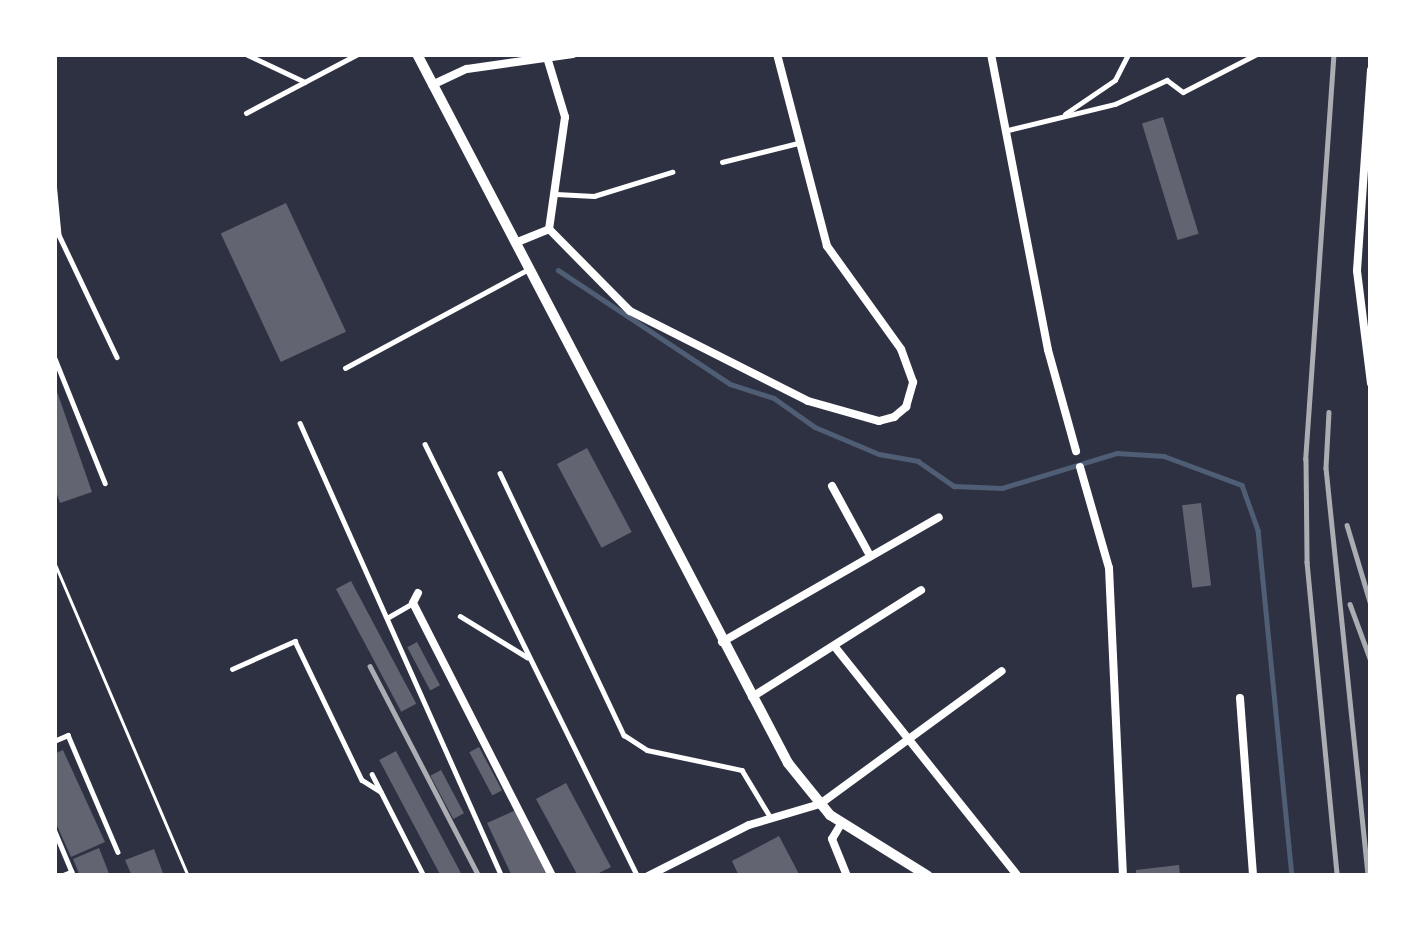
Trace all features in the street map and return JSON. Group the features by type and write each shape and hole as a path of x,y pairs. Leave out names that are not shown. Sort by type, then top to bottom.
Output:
{"street":[{"path":"417,54 752,697 820,804 910,872 928,876"},
{"path":"433,85 467,69 572,54"},
{"path":"549,229 611,296 663,329 808,401 879,421 894,417 906,407 913,382 901,350 827,246 777,54"},
{"path":"991,54 1048,350 1076,451"},
{"path":"547,56 565,117 549,229"},
{"path":"1371,70 1357,271 1371,383"},
{"path":"515,242 549,229"},
{"path":"1080,467 1108,568 1123,876"},
{"path":"832,486 868,553"},
{"path":"722,642 868,553 939,517"},
{"path":"752,697 921,590"},
{"path":"418,592 413,603 552,876"},
{"path":"835,647 904,741 1018,876"},
{"path":"653,875 771,818 820,804 1002,671"},
{"path":"1240,698 1252,876"},
{"path":"841,824 832,838 847,876"}],"lane":[{"path":"246,54 305,82"},
{"path":"246,113 358,54"},
{"path":"1060,117 1115,80 1128,54"},
{"path":"1007,130 1167,80 1183,92 1257,54"},
{"path":"722,162 800,142"},
{"path":"555,194 594,196 672,172"},
{"path":"54,182 59,235 117,357"},
{"path":"345,368 529,269"},
{"path":"54,356 105,483"},
{"path":"300,423 502,876"},
{"path":"425,444 638,876"},
{"path":"500,473 624,735 646,750 742,770 771,818"},
{"path":"387,618 413,603"},
{"path":"460,616 531,660"},
{"path":"232,669 295,641 362,780 381,792"},
{"path":"54,741 68,735 118,852"},
{"path":"372,774 423,874 414,876"},
{"path":"54,830 72,872 62,876"}],"path":[{"path":"54,562 188,876"}],"building":[{"path":"1163,117 1199,234 1178,240 1142,123"},
{"path":"286,203 346,332 281,362 221,233"},
{"path":"55,386 92,492 60,503 54,486"},
{"path":"587,448 632,532 602,548 557,464"},
{"path":"1201,503 1211,585 1192,588 1182,505"},
{"path":"351,581 416,704 401,712 336,589"},
{"path":"417,642 440,685 430,690 407,647"},
{"path":"479,747 502,790 492,795 469,752"},
{"path":"63,750 105,842 71,857 54,819 54,754"},
{"path":"396,751 462,875 441,876 379,760"},
{"path":"441,770 464,813 453,819 430,776"},
{"path":"566,783 611,867 593,876 578,876 536,799"},
{"path":"516,810 548,876 512,876 487,823"},
{"path":"779,836 800,876 739,876 732,861"},
{"path":"99,848 110,876 80,876 73,859"},
{"path":"154,849 164,876 132,876 125,860"},
{"path":"1179,865 1180,876 1136,876 1136,870"}],"waterway":[{"path":"558,270 730,384 774,398 815,427 879,454 918,461 954,486 1002,488 1117,453 1164,456 1242,485 1258,530 1292,876"}],"railway":[{"path":"1334,54 1306,459 1307,562 1337,876"},
{"path":"1329,412 1326,468 1368,876"},
{"path":"1347,525 1371,605"},
{"path":"1350,604 1371,661"},
{"path":"370,666 479,876"}]}
